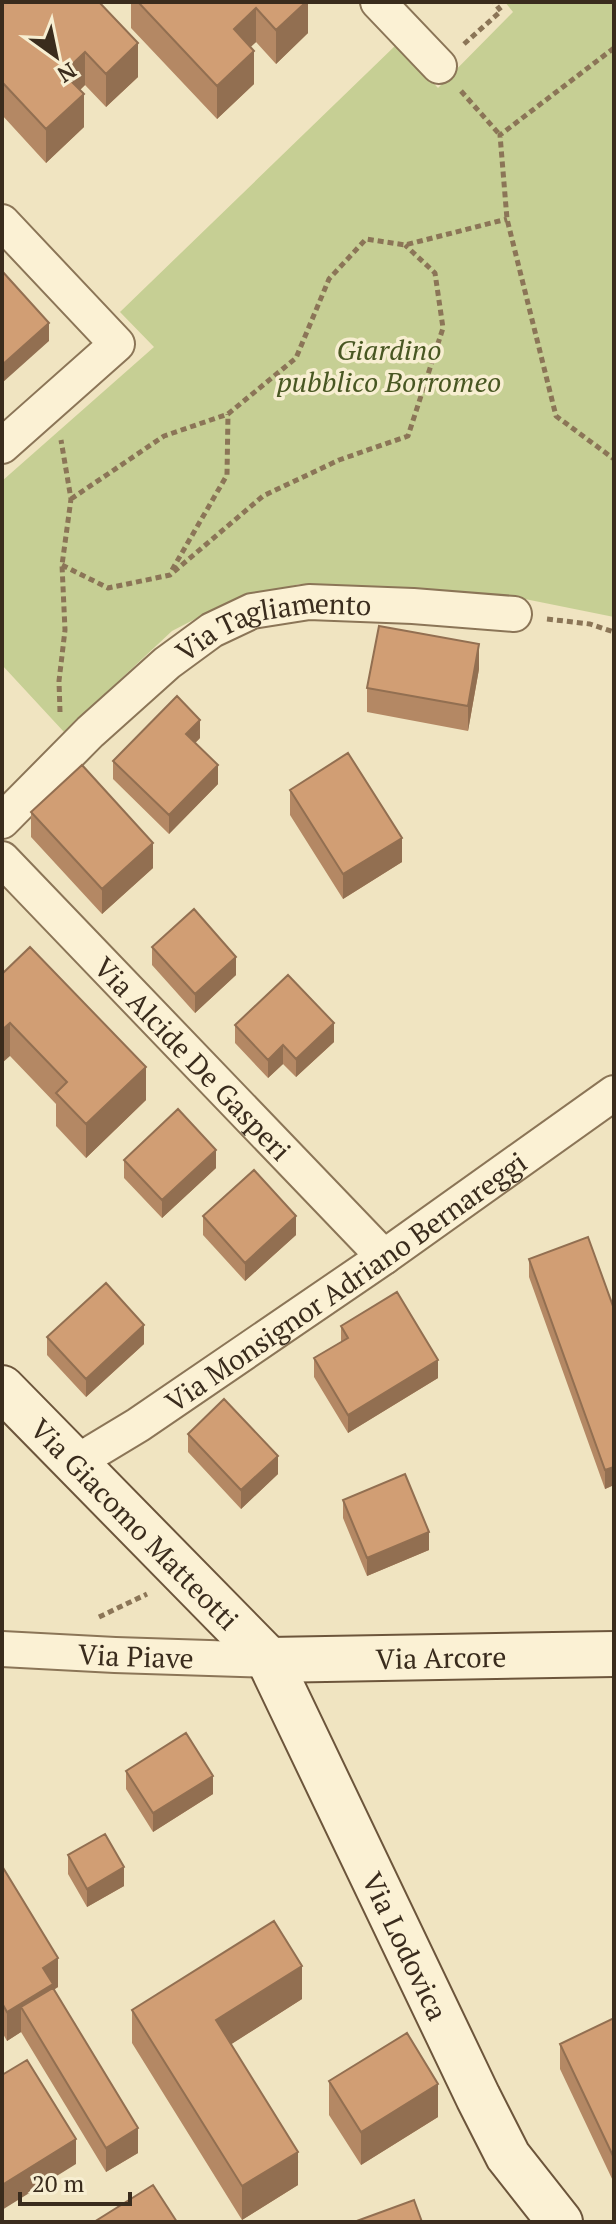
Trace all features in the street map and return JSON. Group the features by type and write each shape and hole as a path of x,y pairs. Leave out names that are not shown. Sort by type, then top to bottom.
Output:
{"street":[{"path":"378,2 439,66"},
{"path":"2,222 117,344 2,446"},
{"name":"Via Tagliamento","path":"2,821 90,732 167,663 212,630 252,611 309,602 514,614"},
{"name":"Via Alcide De Gasperi","path":"2,859 384,1257"},
{"name":"Via Monsignor Adriano Bernareggi","path":"75,1463 138,1425 384,1257 614,1093"},
{"name":"Via Giacomo Matteotti","path":"2,1388 269,1660"},
{"name":"Via Piave","path":"2,1649 269,1660"},
{"name":"Via Arcore","path":"269,1660 614,1654"},
{"name":"Via Lodovica","path":"269,1660 508,2156 560,2222"}],"path":[{"path":"494,2 501,11 439,66 500,135 507,219 556,416 614,459"},
{"path":"500,135 614,48"},
{"path":"71,499 164,436 228,414 296,358 329,279 366,239 405,245 507,219"},
{"path":"62,565 108,588 170,575 263,496 339,460 408,436 443,328 435,273 405,245"},
{"path":"54,400 71,499 62,565 65,630 59,681 61,761"},
{"path":"170,575 227,475 228,414"},
{"path":"514,614 590,624 614,632"},
{"path":"96,1618 157,1588"}],"green space":[{"name":"Giardino pubblico Borromeo","path":"505,2 614,2 614,617 515,597 299,584 224,604 172,631 64,732 2,665 2,481 154,347 120,312 397,44 438,88 513,12"}],"building":[{"path":"2,2 99,2 138,43 106,74 85,52 63,73 84,94 46,129 2,82"},
{"path":"138,2 306,2 276,30 256,8 234,29 254,51 217,86"},
{"path":"2,271 49,323 2,365"},
{"path":"379,626 479,644 468,706 367,688"},
{"path":"177,696 200,720 186,734 218,765 169,815 113,761"},
{"path":"348,753 402,838 343,874 290,790"},
{"path":"82,765 153,843 102,889 31,812"},
{"path":"194,909 236,957 195,994 152,947"},
{"path":"30,947 146,1067 86,1124 56,1093 67,1082 10,1023 2,1030 2,974"},
{"path":"288,975 334,1023 296,1059 283,1045 268,1060 235,1025"},
{"path":"178,1109 216,1150 162,1200 124,1160"},
{"path":"254,1170 296,1216 245,1263 203,1216"},
{"path":"588,1237 614,1309 614,1467 605,1470 529,1259"},
{"path":"106,1283 144,1325 86,1379 47,1337"},
{"path":"397,1292 438,1360 348,1415 314,1358 348,1338 341,1326"},
{"path":"224,1399 278,1456 241,1490 188,1434"},
{"path":"405,1474 429,1532 367,1558 343,1500"},
{"path":"186,1733 213,1776 153,1813 126,1771"},
{"path":"105,1834 124,1867 87,1889 68,1855"},
{"path":"2,1866 58,1958 43,1968 53,1984 7,2012 2,2003"},
{"path":"274,1921 302,1966 216,2020 298,2152 242,2186 132,2010"},
{"path":"53,1988 138,2128 106,2148 21,2007"},
{"path":"614,2018 614,2158 560,2044"},
{"path":"407,2033 438,2084 361,2132 329,2081"},
{"path":"27,2060 76,2139 2,2185 2,2075"},
{"path":"153,2185 177,2222 94,2222"},
{"path":"414,2200 422,2222 354,2222"}]}
